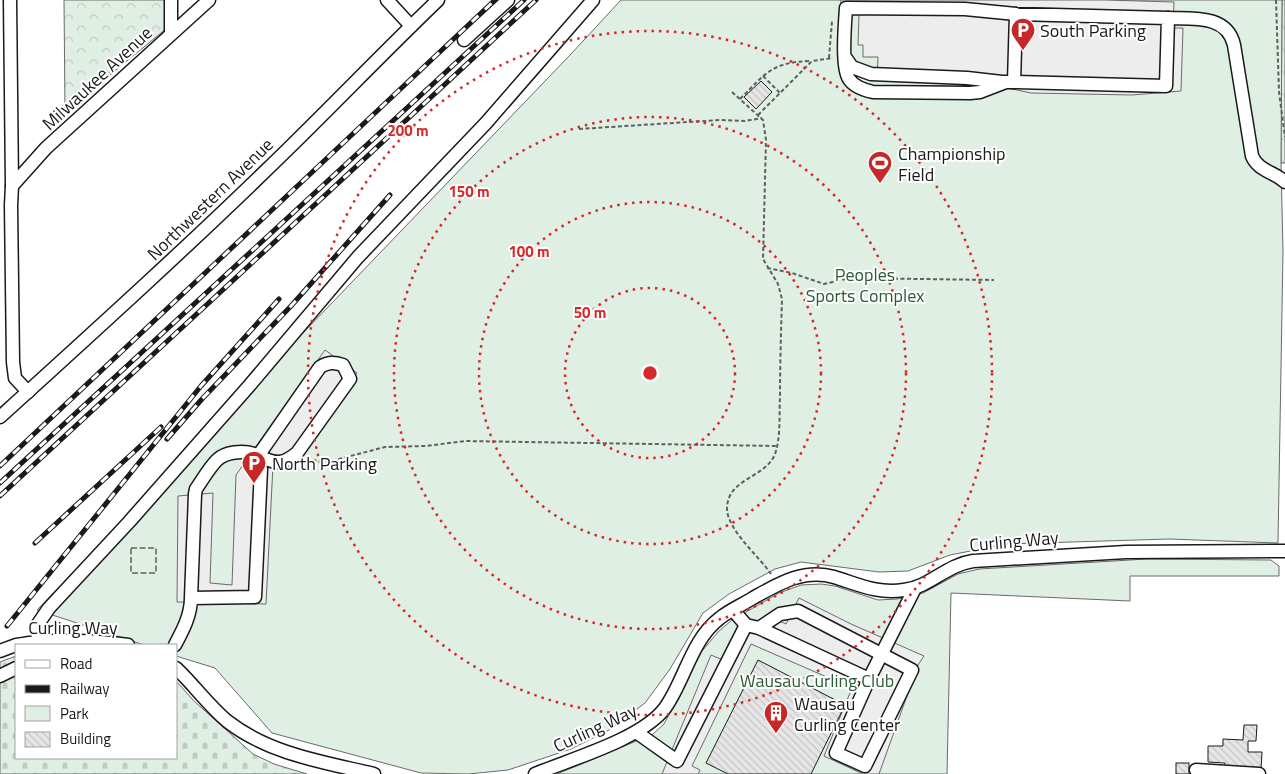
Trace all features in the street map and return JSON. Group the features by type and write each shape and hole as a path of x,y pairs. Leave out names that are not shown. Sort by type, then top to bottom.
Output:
{"street":[{"path":"10,0 12,362 15,378 28,392"},
{"path":"171,0 172,33"},
{"name":"Milwaukee Avenue","path":"12,186 46,148 209,0"},
{"path":"388,0 411,26"},
{"name":"Northwestern Avenue","path":"0,417 181,252 438,0"},
{"path":"464,40 508,0"},
{"path":"38,643 38,624 49,608 129,522 249,386 358,257 486,123 593,0"},
{"path":"1010,82 970,93 873,92 859,88 850,81 846,74 846,8 964,9 1016,14 1212,21 1222,25 1229,32 1234,44 1252,156 1259,166 1285,182"},
{"path":"1010,82 1016,14"},
{"path":"845,57 852,67 871,74 967,78 1010,82 1166,86 1168,18"},
{"path":"176,644 186,626 191,598 196,489 218,459 228,453 252,453 258,456 275,462 281,462 297,453 350,379 343,365 334,362 320,366 258,456 261,469 256,597 191,598"},
{"name":"Curling Way","path":"534,774 614,742 648,725 665,708 704,636 714,622 776,585 797,577 817,575 833,577 875,590 896,591 914,588 953,566 973,561 1126,552 1285,551"},
{"path":"759,628 780,614 798,611 881,654 912,670 865,766 836,753 869,679 881,654 914,588"},
{"path":"733,610 746,625 759,628 869,679"},
{"path":"636,732 677,762 746,625"},
{"name":"Curling Way","path":"28,644 102,642 119,644"},
{"name":"Curling Way","path":"0,651 15,646"},
{"path":"0,676 15,668"},
{"path":"178,670 219,714 253,738 290,753 374,774"},
{"path":"1196,770 1259,774"}],"path":[{"path":"1276,0 1279,92 1285,137"},
{"path":"829,58 832,19"},
{"path":"740,99 770,69 780,65 845,57"},
{"path":"758,115 812,61"},
{"path":"763,76 780,93"},
{"path":"732,92 762,118 764,123 766,140 763,259 778,284 782,299 777,446 771,461 734,490 728,499 727,510 730,523 768,569 776,585"},
{"path":"579,129 720,120 745,121 762,118"},
{"path":"767,268 824,284 850,278 994,280"},
{"path":"292,457 314,461 331,461 384,447 426,446 465,441 777,446"}],"green space":[{"path":"64,0 165,0 167,28 65,112"},
{"name":"Peoples Sports Complex","path":"621,0 1282,0 1281,163 1283,252 1278,543 1169,539 1006,544 950,555 908,571 879,572 801,562 775,569 729,594 703,613 670,669 645,703 609,730 571,749 508,770 468,774 421,773 272,733 215,668 178,657 178,644 141,644 37,610"},
{"path":"1282,0 1285,0 1285,163 1281,163"},
{"name":"Wausau Curling Club","path":"1147,559 1271,560 1279,566 1279,576 1130,576 1130,601 951,593 947,774 557,774 653,734 664,724 702,651 719,631 732,620 779,593 801,585 821,584 835,586 878,600 897,599 923,593 958,574 979,569"},
{"path":"15,656 15,759 178,759 178,683 194,701 253,754 274,764 307,774 0,774 0,662"}],"shaded area":[{"name":"South Parking","path":"841,0 1106,0 1174,2 1173,28 1183,28 1181,91 1132,95 1031,93 984,83 877,80 878,57 863,57 863,45 858,45 859,14 840,13"},
{"name":"North Parking","path":"325,350 357,373 297,463 273,465 266,604 177,602 178,496 213,493 210,583 232,585 236,475"},
{"path":"799,598 851,624 924,656 918,665 879,774 863,774 824,756 852,688 751,644 692,766 700,770 698,774 662,774 711,655 723,660 741,628 770,639 777,620 786,624"}],"building":[{"path":"761,81 772,92 756,109 744,97"},
{"name":"Wausau Curling Center","path":"758,660 845,705 811,774 728,774 706,763"},
{"path":"1244,725 1257,725 1256,741 1248,741 1248,752 1262,752 1261,769 1225,768 1225,763 1208,762 1208,746 1223,746 1223,739 1243,740"},
{"path":"1176,763 1189,763 1189,774 1176,774"}],"railway":[{"path":"0,466 495,0"},
{"path":"0,483 524,0"},
{"path":"0,496 536,0"},
{"path":"167,439 202,399 291,306 390,195"},
{"path":"7,626 201,386 279,299"},
{"path":"35,543 161,427"}],"fence":[{"path":"131,548 156,548 156,573 131,573 131,548"}],"place":[{"name":"South Parking","path":"1023,51"},
{"name":"Championship Field","path":"880,184"},
{"name":"North Parking","path":"254,484"},
{"name":"Wausau Curling Center","path":"776,734"}]}
